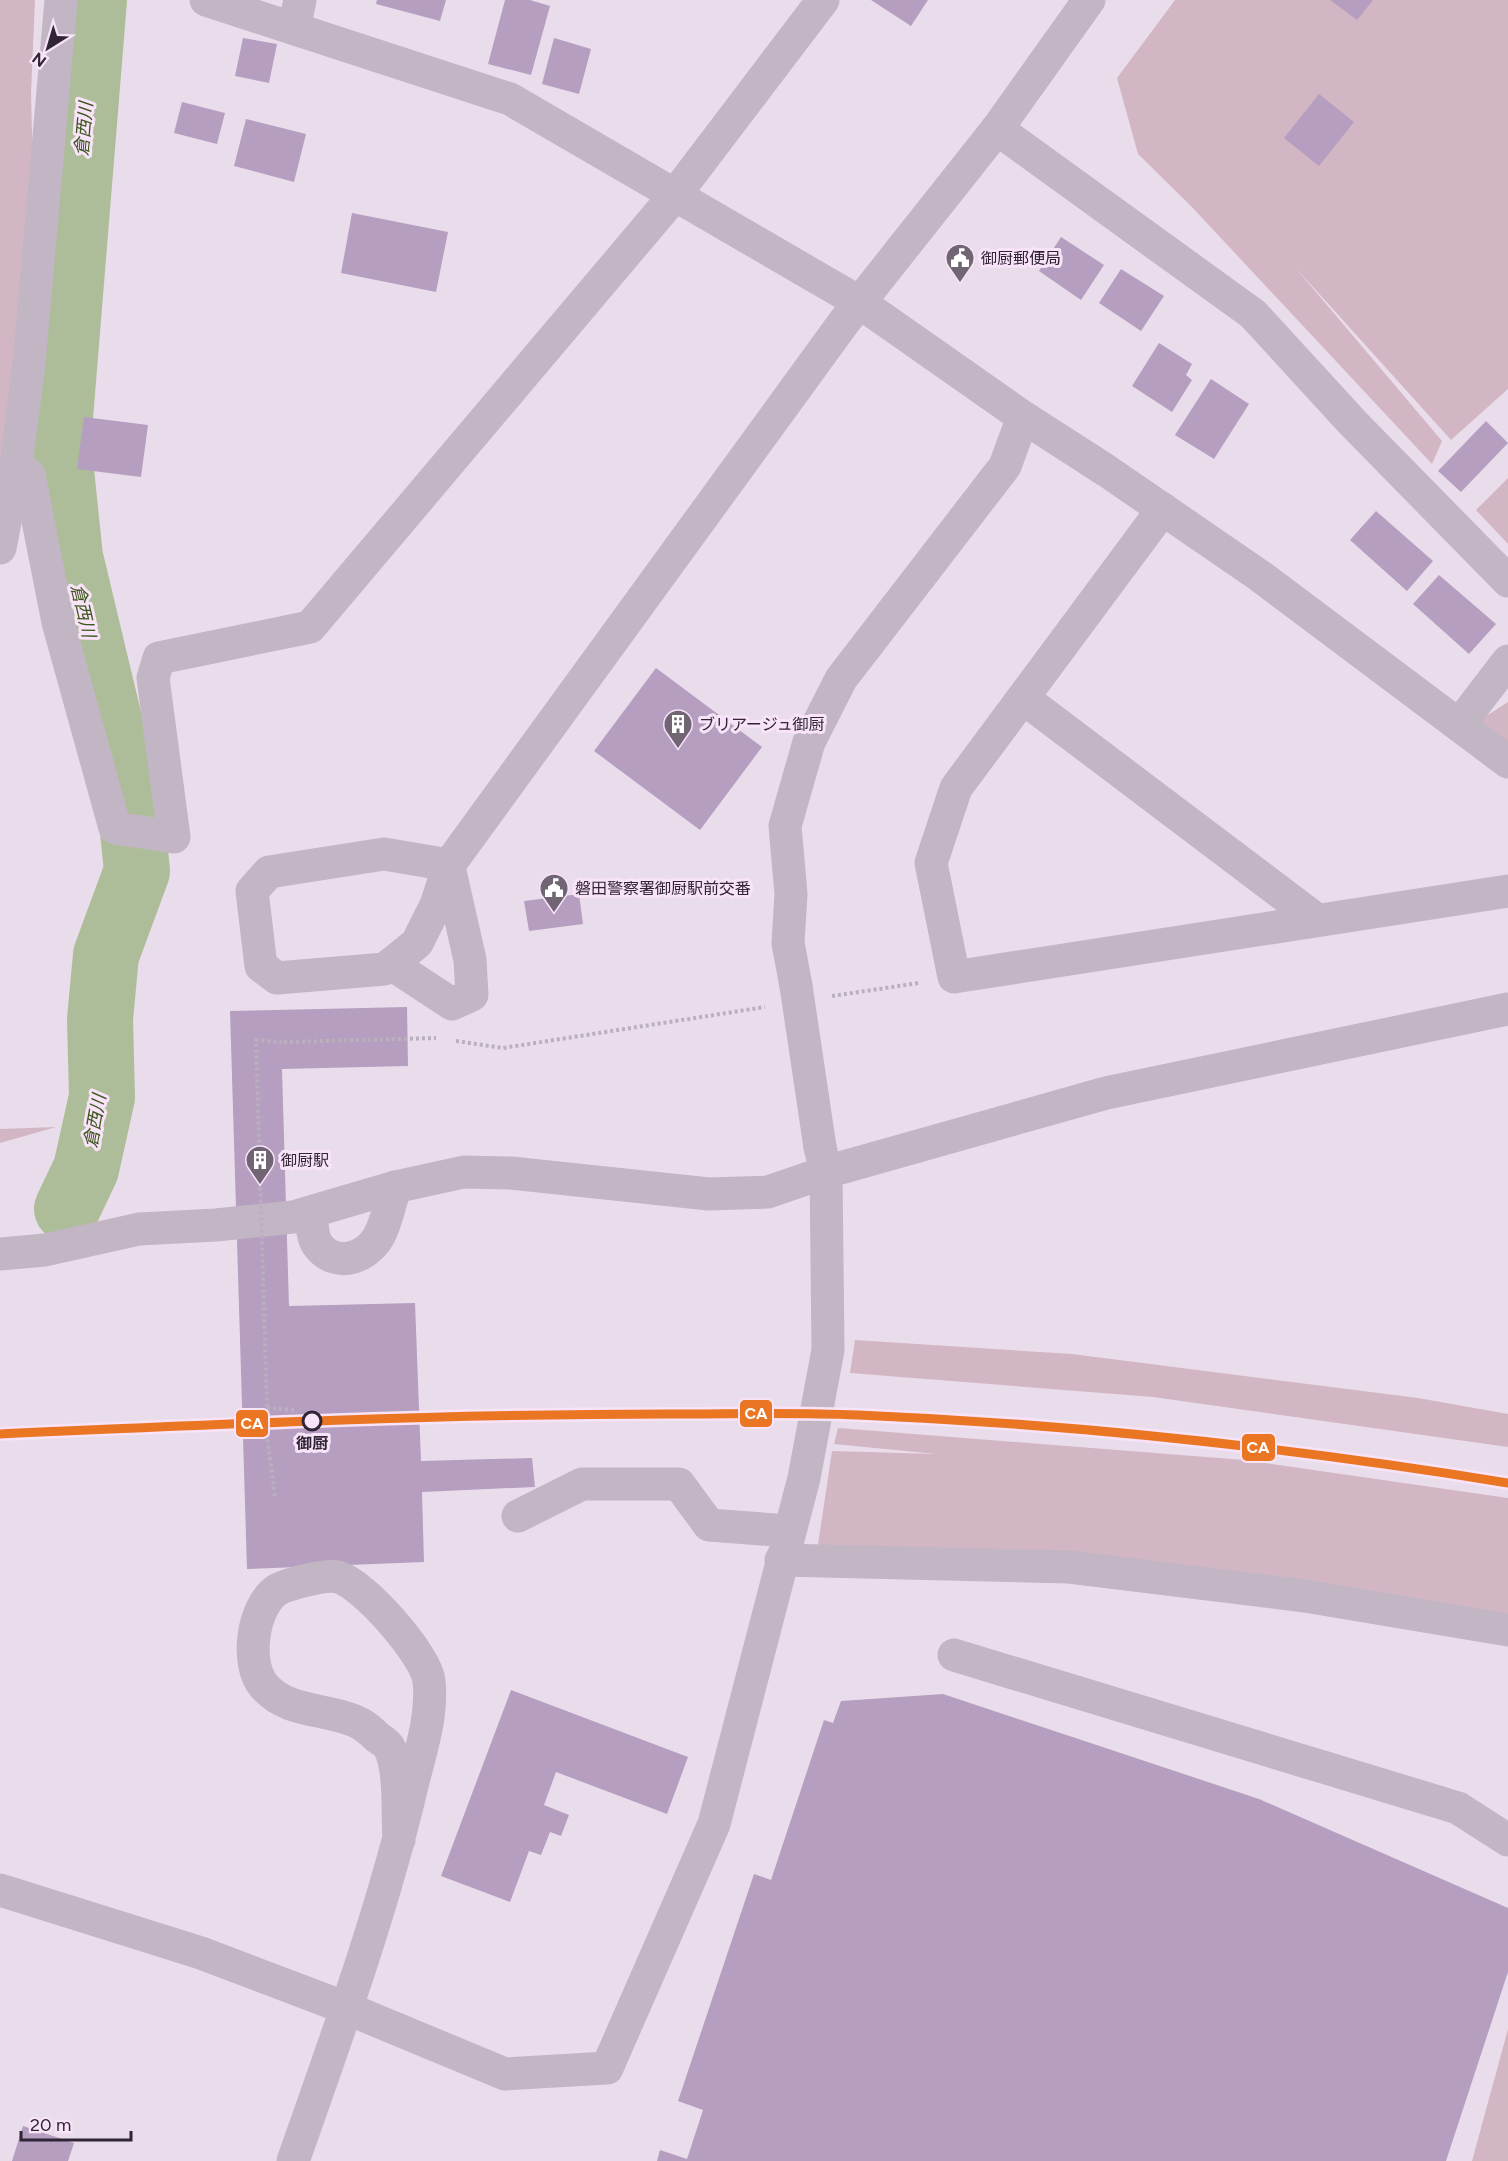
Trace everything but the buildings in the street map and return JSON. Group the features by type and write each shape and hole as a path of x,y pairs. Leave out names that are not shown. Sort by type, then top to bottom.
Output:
{"street":[{"path":"0,548 16,465 29,363 61,0"},
{"path":"206,0 297,14 510,99 859,302 1023,417 1260,576 1508,762"},
{"path":"16,465 29,475 58,622 115,828 174,837 153,678 159,658 310,627 675,195 823,0"},
{"path":"449,865 384,854 269,872 252,891 261,966 277,978 385,969 417,943 436,905 449,865 859,302 997,129 1089,0"},
{"path":"997,129 1253,314 1353,423 1508,581"},
{"path":"0,1890 201,1953 346,2008 505,2074 608,2068 714,1824 804,1478 828,1350 823,1159 788,944 791,894 785,826 808,742 841,679 1005,466 1023,417"},
{"path":"1163,509 956,788 931,863 954,977 1508,891"},
{"path":"1459,725 1508,661"},
{"path":"1023,698 1317,920"},
{"path":"391,964 452,1004 472,995 470,960 449,865"},
{"path":"0,1254 45,1250 139,1229 216,1225 293,1217 395,1187 464,1172 511,1173 709,1194 768,1192 823,1159 1106,1093 1508,1010"},
{"path":"311,1212 317,1244 339,1259 355,1258 369,1249 379,1237 395,1187"},
{"path":"518,1516 582,1484 679,1484 709,1525 785,1545 1069,1567 1305,1596 1508,1630"},
{"path":"293,2161 346,2008 399,1840 430,1710 429,1678 387,1614 355,1587 338,1577 310,1578 277,1590 264,1605 253,1636 254,1662 263,1685 284,1703 359,1723 389,1745 395,1764 399,1840"},
{"path":"954,1655 1458,1808 1508,1840"}],"path":[{"path":"829,997 954,977"},
{"path":"274,1496 267,1408 256,1040 437,1038 503,1048 766,1007"},
{"path":"267,1408 297,1410"}],"shaded area":[{"path":"0,0 35,0 31,94 36,293 0,488"},
{"path":"1175,0 1508,0 1508,389 1451,440 1294,266 1442,441 1432,464 1191,206 1138,154 1117,78"},
{"path":"1508,478 1508,544 1476,510"},
{"path":"1508,702 1508,746 1477,722"},
{"path":"56,1127 0,1143 0,1129"},
{"path":"855,1340 1072,1354 1418,1398 1508,1414 1508,1447 1153,1397 850,1373"},
{"path":"838,1428 1244,1460 1508,1498 1508,1627 817,1551 832,1451 936,1454 834,1444"},
{"path":"1508,2029 1508,2161 1472,2161"}],"waterway":[{"name":"倉西川","path":"67,1209 86,1169 102,1097 100,1019 106,955 137,871 131,812 70,557 58,442 94,0"}],"transit line":[{"name":"CA","path":"0,1434 417,1418 584,1414 834,1414 1021,1424 1184,1439 1265,1448 1508,1483"}],"place":[{"name":"御厨郵便局","path":"960,284"},
{"name":"ブリアージュ御厨","path":"678,750"},
{"name":"磐田警察署御厨駅前交番","path":"554,914"},
{"name":"御厨駅","path":"260,1186"},
{"name":"御厨","path":"312,1421"}]}
